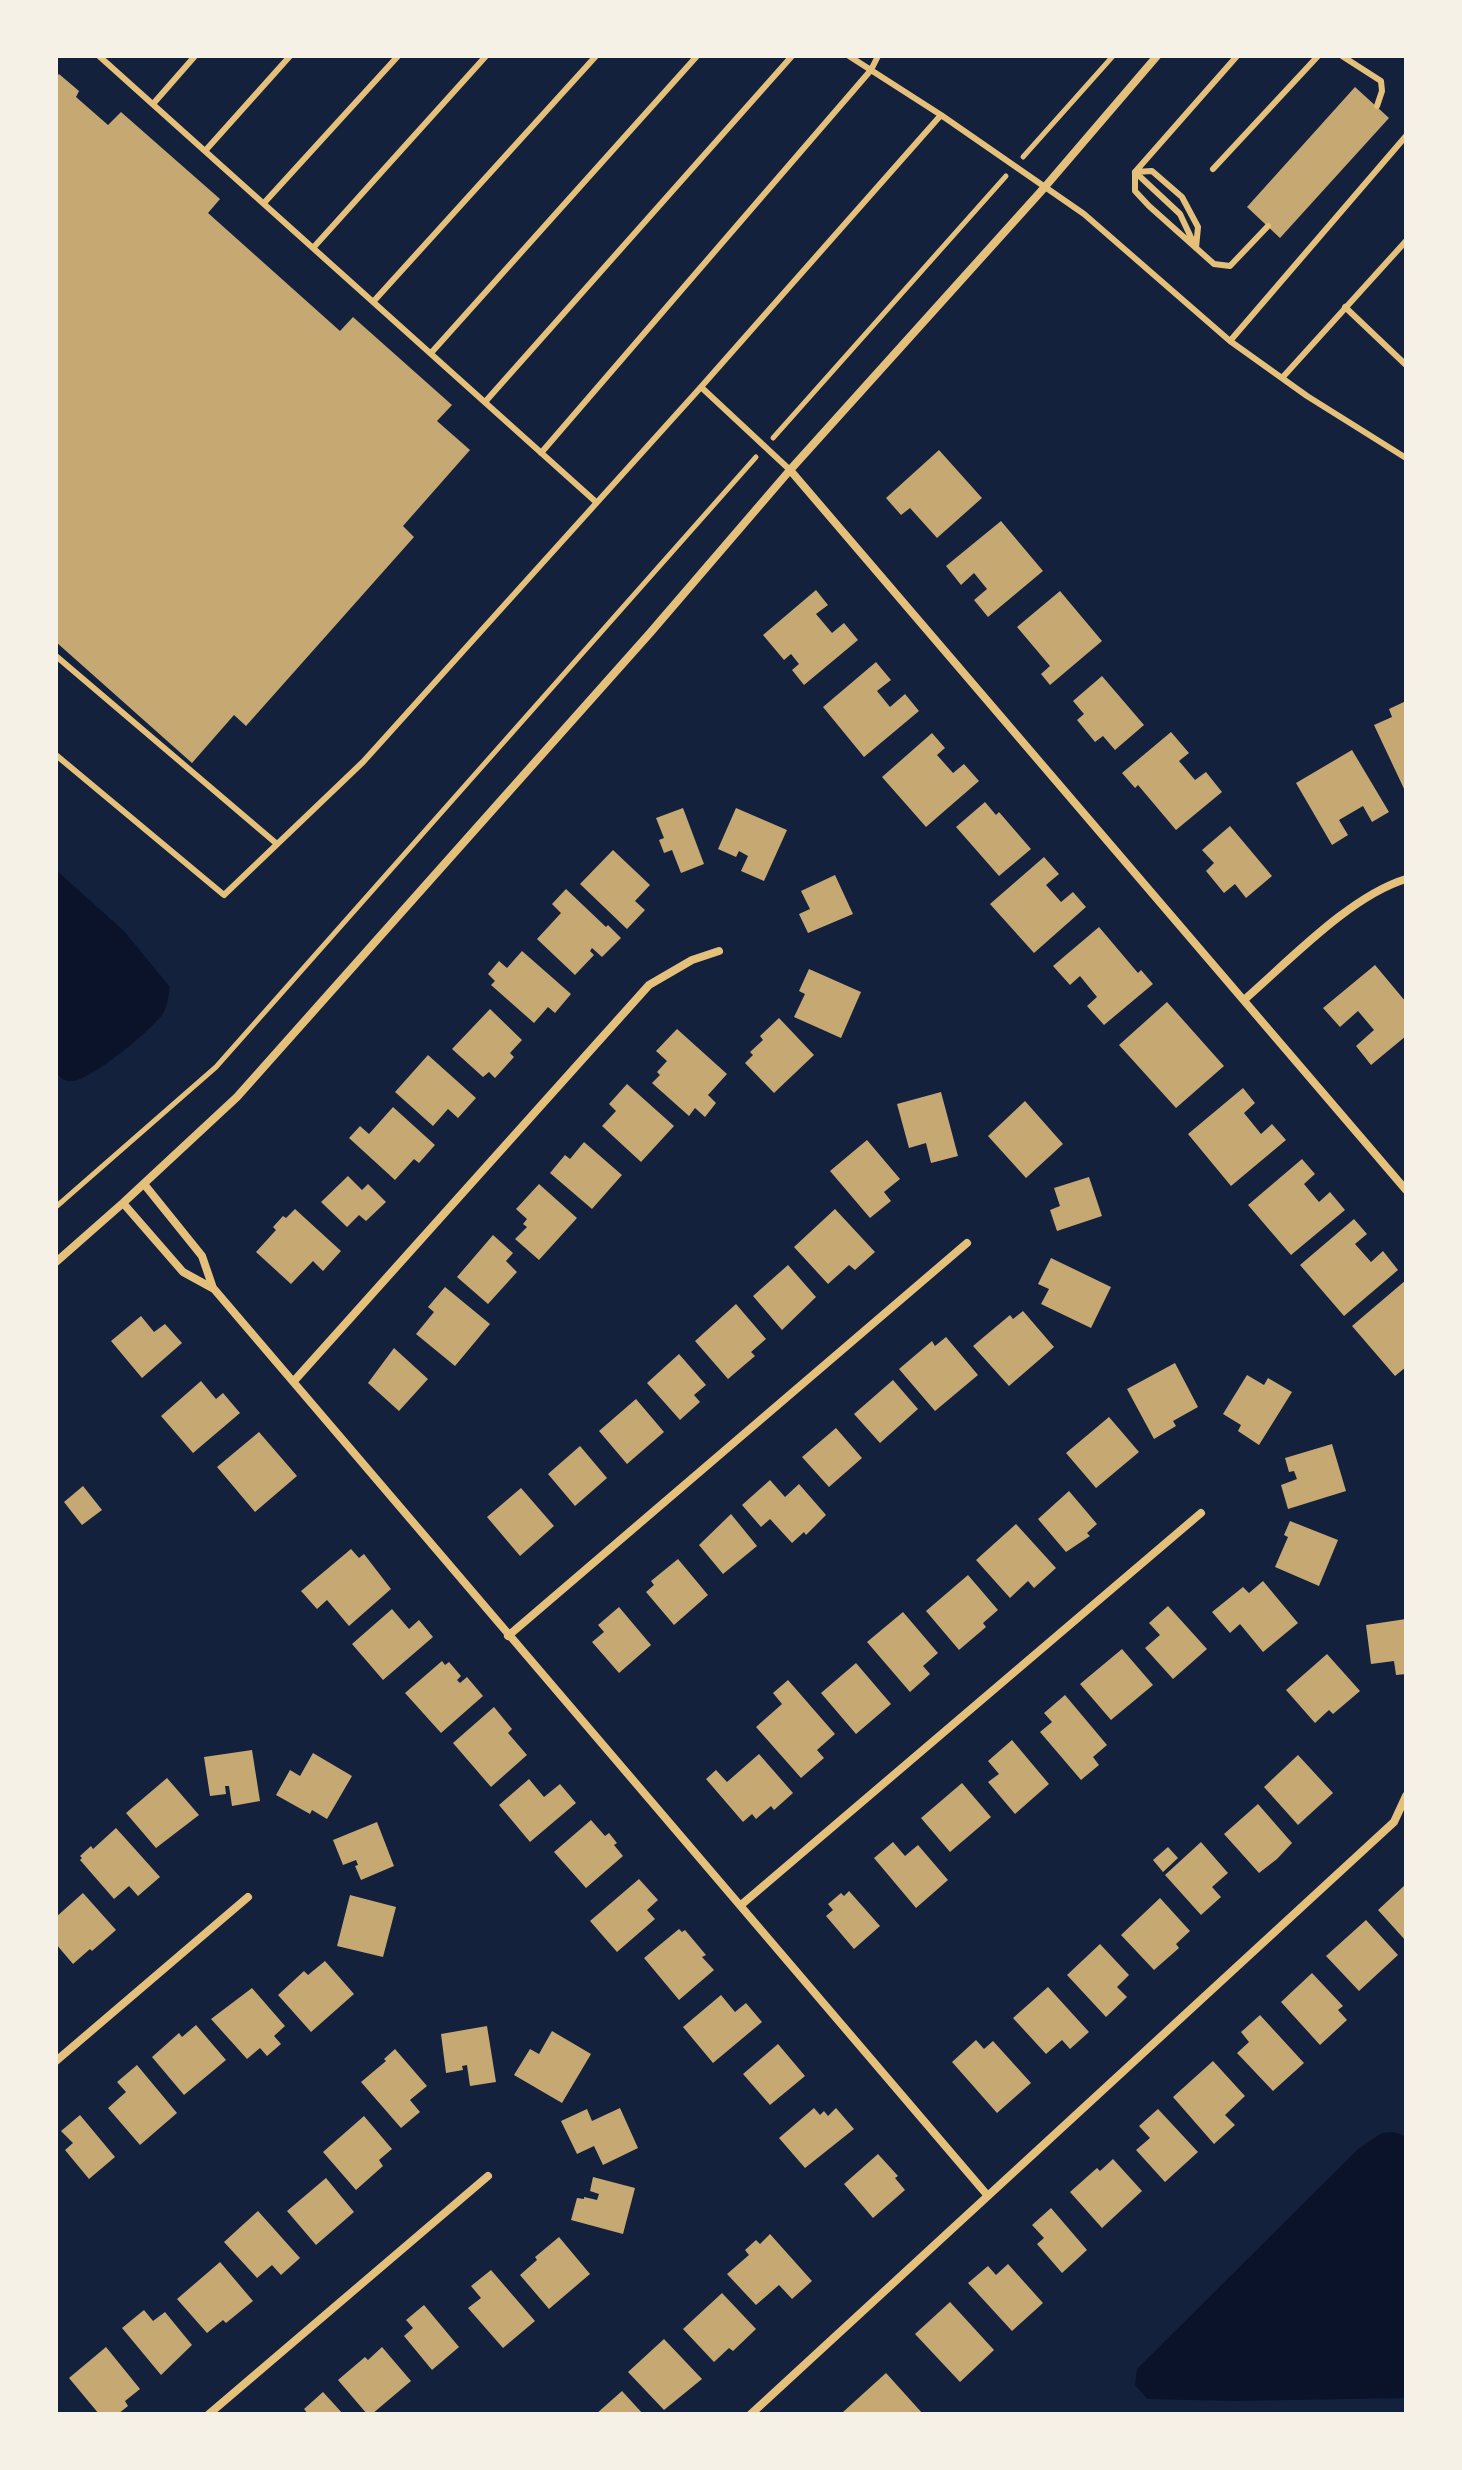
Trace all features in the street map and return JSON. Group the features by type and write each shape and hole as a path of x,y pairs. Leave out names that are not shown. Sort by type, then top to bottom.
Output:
{"street":[{"path":"56,1262 237,1097 650,633 790,470 1044,188 1157,56"},
{"path":"790,470 1406,1190"},
{"path":"1244,1000 1365,898 1391,883 1406,879"},
{"path":"294,1381 649,985 692,960 719,951"},
{"path":"144,1184 202,1256 214,1289"},
{"path":"123,1203 183,1272 214,1289 988,2196"},
{"path":"508,1636 967,1243"},
{"path":"741,1905 1201,1513"},
{"path":"751,2414 1394,1822 1406,1796"},
{"path":"56,2061 248,1897"},
{"path":"209,2414 488,2176"}],"lane":[{"path":"99,56 596,502"},
{"path":"153,104 195,56"},
{"path":"205,151 290,56"},
{"path":"264,203 398,56"},
{"path":"313,248 486,56"},
{"path":"373,302 596,56"},
{"path":"431,353 697,56"},
{"path":"485,402 792,56"},
{"path":"849,56 1084,214 1230,341 1406,458"},
{"path":"541,453 871,70 878,56"},
{"path":"1237,56 1135,172 1135,191 1214,264 1230,266 1268,226"},
{"path":"1213,169 1318,56"},
{"path":"1342,56 1381,81 1382,91 1377,106"},
{"path":"56,755 224,895 363,762 941,115"},
{"path":"1230,341 1406,136"},
{"path":"1135,172 1152,171 1182,197 1198,227 1196,248"},
{"path":"1135,172 1180,214 1196,248"},
{"path":"1282,378 1406,241"},
{"path":"1345,307 1406,365"},
{"path":"701,387 790,470"},
{"path":"56,656 277,844"}],"path":[{"path":"1068,107 1113,56"},
{"path":"810,396 956,231"},
{"path":"57,1206 216,1067 729,489"}],"water":[{"path":"56,870 124,931 170,987 164,1012 148,1030 107,1063 72,1081 56,1073"},
{"path":"1382,2133 1406,2136 1406,2398 1147,2399 1135,2385 1137,2369 1358,2149"}],"building":[{"path":"59,74 79,91 76,97 108,125 121,112 220,199 208,213 340,331 353,317 452,405 437,421 470,450 403,526 414,537 246,726 234,715 192,763 56,642 56,77"},
{"path":"1355,87 1389,118 1280,238 1247,207"},
{"path":"939,450 982,498 937,538 910,508 901,515 886,498"},
{"path":"1001,521 1043,571 988,617 974,600 987,589 974,573 961,585 946,566"},
{"path":"816,590 828,605 816,614 832,633 844,623 858,640 804,685 792,670 799,664 791,654 784,660 763,635"},
{"path":"1060,591 1102,641 1050,685 1041,674 1050,666 1017,627"},
{"path":"876,662 891,680 877,691 890,707 905,694 919,711 864,757 823,707"},
{"path":"1102,676 1144,725 1115,750 1103,736 1095,742 1077,720 1084,714 1073,701"},
{"path":"1406,701 1406,793 1374,725 1392,717 1389,709"},
{"path":"1171,732 1189,753 1179,761 1195,780 1206,772 1222,792 1176,830 1138,785 1135,788 1122,773"},
{"path":"932,733 945,748 937,755 953,773 964,764 979,781 926,827 882,777"},
{"path":"1352,750 1389,812 1372,822 1363,806 1339,820 1348,835 1332,845 1296,783"},
{"path":"985,802 996,815 999,812 1031,849 999,876 956,827"},
{"path":"683,808 704,864 681,873 672,850 664,853 659,840 664,838 656,818"},
{"path":"736,808 787,830 764,881 741,871 748,856 739,851 736,857 718,849"},
{"path":"1230,826 1272,876 1246,898 1235,884 1224,893 1206,871 1214,863 1202,850"},
{"path":"613,850 650,885 635,901 645,910 627,929 580,884"},
{"path":"1044,857 1059,874 1046,885 1061,902 1073,892 1086,907 1034,953 990,904"},
{"path":"835,875 853,914 808,933 799,914 810,909 801,891"},
{"path":"566,889 621,938 602,957 592,948 590,951 594,955 575,975 537,939 561,913 552,904"},
{"path":"1099,927 1138,973 1141,970 1153,984 1104,1025 1087,1006 1097,997 1080,976 1070,985 1053,966"},
{"path":"522,951 571,994 555,1013 548,1007 534,1023 491,985 495,981 488,974 499,961 507,968"},
{"path":"1375,965 1406,1002 1406,1036 1371,1065 1356,1046 1374,1030 1358,1011 1340,1027 1323,1008"},
{"path":"809,969 861,992 841,1038 794,1017 805,994 799,991"},
{"path":"1167,1002 1224,1066 1176,1108 1119,1045"},
{"path":"490,1009 522,1040 510,1053 514,1057 495,1078 489,1072 483,1077 452,1049"},
{"path":"779,1018 814,1055 774,1093 745,1063 753,1055 750,1052 763,1040 760,1036"},
{"path":"677,1029 727,1074 708,1095 716,1103 705,1117 695,1108 689,1116 652,1083 667,1061 656,1051"},
{"path":"428,1055 476,1098 458,1118 448,1109 433,1126 395,1092"},
{"path":"627,1084 674,1126 641,1162 602,1126 616,1111 609,1104"},
{"path":"1243,1088 1255,1103 1244,1113 1261,1134 1272,1124 1286,1140 1231,1186 1188,1134"},
{"path":"941,1092 958,1156 931,1163 926,1143 909,1148 897,1104"},
{"path":"1025,1101 1063,1144 1026,1178 988,1136"},
{"path":"393,1107 435,1145 419,1163 414,1159 395,1180 349,1138 360,1126 369,1134"},
{"path":"867,1140 900,1179 884,1192 891,1201 870,1218 830,1171"},
{"path":"584,1142 622,1175 592,1209 550,1173 565,1155 570,1159"},
{"path":"1302,1159 1315,1174 1304,1184 1319,1202 1330,1192 1345,1210 1291,1255 1248,1205"},
{"path":"348,1176 362,1190 368,1184 386,1202 366,1221 359,1215 347,1227 321,1202"},
{"path":"1089,1177 1102,1216 1057,1231 1050,1210 1060,1206 1054,1188"},
{"path":"539,1184 577,1218 539,1260 515,1239 527,1227 523,1224 527,1219 516,1209"},
{"path":"295,1209 341,1251 323,1271 313,1261 291,1284 256,1252 276,1230 273,1227"},
{"path":"835,1209 875,1252 855,1270 849,1265 828,1284 794,1247"},
{"path":"1354,1219 1367,1234 1355,1244 1371,1262 1383,1251 1398,1270 1344,1316 1300,1265"},
{"path":"493,1235 513,1253 506,1261 517,1272 488,1304 457,1277"},
{"path":"1051,1258 1111,1287 1091,1328 1041,1304 1049,1289 1038,1284"},
{"path":"788,1265 816,1297 782,1330 753,1296"},
{"path":"1406,1280 1406,1367 1395,1376 1352,1326"},
{"path":"445,1287 490,1324 455,1366 416,1334 434,1312 428,1307"},
{"path":"736,1304 766,1339 751,1352 755,1356 728,1379 695,1341"},
{"path":"1023,1311 1054,1347 1009,1386 973,1346 1010,1315 1013,1319"},
{"path":"141,1316 154,1332 165,1324 182,1343 142,1378 111,1341"},
{"path":"946,1337 978,1375 935,1411 899,1369 932,1341 935,1346"},
{"path":"394,1348 428,1379 399,1411 368,1383"},
{"path":"679,1354 706,1385 694,1395 700,1402 680,1420 647,1383"},
{"path":"1175,1363 1198,1407 1173,1421 1176,1426 1154,1439 1127,1389"},
{"path":"1247,1375 1264,1385 1268,1378 1292,1392 1259,1445 1238,1431 1241,1425 1223,1414"},
{"path":"893,1380 918,1409 880,1443 854,1414"},
{"path":"201,1381 216,1399 223,1393 240,1413 193,1453 161,1416"},
{"path":"636,1399 664,1432 627,1464 599,1431"},
{"path":"1109,1417 1139,1452 1096,1488 1066,1453"},
{"path":"836,1428 862,1458 829,1487 802,1457"},
{"path":"259,1432 297,1476 255,1512 217,1467"},
{"path":"1332,1444 1346,1491 1288,1509 1281,1485 1297,1479 1294,1471 1289,1472 1285,1458"},
{"path":"580,1446 607,1478 575,1506 548,1474"},
{"path":"770,1480 785,1497 799,1484 826,1515 806,1535 804,1532 792,1543 770,1519 761,1527 742,1505"},
{"path":"83,1486 102,1510 82,1525 64,1502"},
{"path":"521,1488 554,1526 520,1556 487,1517"},
{"path":"1069,1491 1097,1524 1087,1533 1090,1536 1066,1552 1038,1519"},
{"path":"731,1514 757,1546 723,1574 699,1545"},
{"path":"1290,1521 1338,1540 1319,1586 1275,1567 1288,1537 1284,1535"},
{"path":"1016,1524 1056,1568 1034,1588 1028,1581 1010,1598 976,1560"},
{"path":"351,1549 359,1558 364,1554 391,1589 349,1626 327,1600 317,1609 301,1591"},
{"path":"678,1559 708,1595 674,1625 646,1592 654,1585 651,1581"},
{"path":"968,1575 998,1610 983,1623 986,1627 959,1650 926,1611"},
{"path":"1263,1581 1298,1623 1263,1652 1240,1624 1230,1633 1212,1612 1243,1587 1249,1593"},
{"path":"1168,1606 1207,1649 1173,1679 1145,1648 1160,1635 1149,1623"},
{"path":"619,1607 651,1645 619,1673 592,1642 604,1632 598,1625"},
{"path":"392,1609 409,1629 419,1620 433,1637 383,1680 352,1644"},
{"path":"903,1612 938,1653 923,1666 930,1674 910,1692 867,1642"},
{"path":"1406,1619 1406,1674 1396,1675 1394,1661 1371,1664 1366,1625"},
{"path":"1122,1649 1153,1685 1111,1720 1080,1684"},
{"path":"1327,1654 1360,1691 1333,1714 1329,1710 1315,1723 1286,1690"},
{"path":"442,1661 445,1665 449,1662 461,1676 457,1680 460,1683 467,1677 483,1696 441,1733 405,1693"},
{"path":"856,1663 891,1704 856,1734 821,1693"},
{"path":"788,1680 835,1734 817,1750 824,1758 801,1778 756,1727 782,1704 773,1693"},
{"path":"1065,1695 1107,1745 1093,1757 1099,1765 1081,1780 1040,1732 1052,1722 1044,1713"},
{"path":"494,1707 512,1729 508,1733 527,1755 491,1787 453,1743"},
{"path":"1012,1740 1049,1784 1015,1814 988,1782 999,1774 988,1761"},
{"path":"252,1750 260,1801 232,1806 229,1786 225,1786 226,1794 210,1796 204,1757"},
{"path":"313,1753 352,1776 327,1819 312,1810 310,1814 276,1795 290,1770 300,1776"},
{"path":"759,1754 793,1793 774,1810 771,1806 756,1819 752,1814 743,1822 706,1779 716,1770 727,1782"},
{"path":"1298,1755 1333,1793 1298,1825 1264,1787"},
{"path":"167,1778 199,1815 156,1848 126,1813"},
{"path":"529,1779 544,1797 560,1784 576,1803 530,1842 499,1805"},
{"path":"962,1783 991,1817 950,1852 921,1818"},
{"path":"1258,1804 1292,1843 1259,1873 1224,1834"},
{"path":"591,1820 605,1836 609,1833 623,1856 586,1888 554,1852"},
{"path":"377,1822 394,1866 361,1880 355,1866 358,1865 356,1860 343,1865 333,1840"},
{"path":"116,1828 160,1877 138,1896 129,1886 114,1899 80,1860 80,1856 91,1846 93,1849"},
{"path":"893,1842 905,1856 918,1845 948,1880 916,1908 874,1858"},
{"path":"1201,1842 1228,1873 1212,1887 1221,1897 1201,1915 1165,1875"},
{"path":"1168,1847 1178,1858 1163,1872 1153,1860"},
{"path":"639,1879 658,1900 647,1910 655,1919 617,1952 590,1921"},
{"path":"1406,1884 1406,1941 1378,1910"},
{"path":"849,1891 880,1926 854,1949 826,1916 833,1910 828,1904 841,1893 844,1896"},
{"path":"83,1893 116,1930 73,1964 56,1944 56,1917"},
{"path":"350,1895 396,1907 383,1957 337,1946"},
{"path":"1160,1898 1190,1931 1176,1944 1179,1948 1154,1970 1121,1935"},
{"path":"1366,1920 1398,1955 1359,1991 1326,1956"},
{"path":"679,1929 682,1932 685,1930 714,1970 679,2000 644,1958"},
{"path":"1100,1944 1129,1975 1117,1987 1127,1997 1106,2017 1067,1975"},
{"path":"325,1961 354,1994 311,2032 278,1995 304,1971 308,1975"},
{"path":"1312,1973 1343,2006 1338,2010 1347,2020 1320,2045 1281,2002"},
{"path":"1048,1987 1089,2032 1070,2049 1062,2040 1046,2054 1013,2018"},
{"path":"252,1988 285,2026 274,2036 281,2044 267,2056 260,2048 247,2059 211,2019"},
{"path":"721,1995 735,2012 746,2003 762,2022 713,2063 683,2027"},
{"path":"1260,2015 1304,2063 1273,2091 1237,2053 1249,2042 1241,2032"},
{"path":"196,2025 226,2060 184,2095 152,2057 179,2033 182,2037"},
{"path":"487,2026 496,2082 470,2086 467,2065 462,2066 463,2070 446,2073 441,2034"},
{"path":"552,2031 591,2054 562,2103 514,2075 530,2049 539,2054"},
{"path":"976,2040 984,2049 993,2041 1031,2083 997,2113 952,2062"},
{"path":"778,2044 805,2076 770,2105 743,2074"},
{"path":"395,2049 427,2086 410,2100 420,2112 401,2128 361,2082"},
{"path":"1213,2061 1245,2096 1225,2115 1235,2125 1214,2144 1173,2097"},
{"path":"137,2065 177,2113 140,2145 108,2108 126,2092 117,2082"},
{"path":"620,2108 638,2148 603,2165 594,2146 577,2154 561,2121 587,2109 592,2121"},
{"path":"814,2108 820,2115 824,2111 828,2116 836,2108 854,2129 805,2168 779,2138"},
{"path":"1158,2109 1198,2152 1165,2182 1136,2150 1150,2138 1139,2126"},
{"path":"80,2115 115,2157 89,2179 65,2150 73,2143 61,2131"},
{"path":"364,2116 392,2149 379,2160 383,2166 356,2190 323,2152"},
{"path":"878,2154 898,2176 895,2178 905,2190 873,2218 844,2184"},
{"path":"1113,2159 1142,2191 1102,2228 1070,2192 1097,2168 1100,2171"},
{"path":"593,2177 635,2188 623,2234 571,2220 577,2198 597,2200 599,2194 590,2191"},
{"path":"326,2178 354,2212 316,2245 287,2211"},
{"path":"1051,2208 1087,2250 1062,2273 1037,2244 1044,2238 1032,2225"},
{"path":"258,2211 300,2258 281,2275 272,2265 257,2278 224,2242"},
{"path":"770,2234 812,2281 792,2299 779,2285 756,2305 727,2274 749,2255 745,2250 756,2240 760,2244"},
{"path":"559,2237 590,2274 549,2309 520,2275 537,2260 535,2257"},
{"path":"220,2262 253,2301 226,2323 223,2320 207,2333 177,2299"},
{"path":"1008,2264 1043,2303 1012,2331 968,2283 988,2266 996,2275"},
{"path":"491,2270 535,2321 503,2348 468,2308 481,2298 471,2286"},
{"path":"722,2293 756,2329 733,2351 729,2348 714,2362 683,2329"},
{"path":"950,2302 994,2350 960,2382 915,2334"},
{"path":"424,2305 459,2347 432,2370 404,2336 413,2328 406,2320"},
{"path":"144,2310 153,2321 165,2312 192,2345 161,2375 122,2328"},
{"path":"664,2339 702,2379 664,2410 628,2372"},
{"path":"106,2347 140,2389 125,2401 128,2406 118,2414 99,2414 69,2378"},
{"path":"382,2347 411,2381 372,2414 367,2414 338,2380"},
{"path":"886,2373 923,2414 844,2414 843,2412"},
{"path":"622,2391 643,2414 596,2414"},
{"path":"323,2392 343,2414 308,2414 304,2409"}]}
